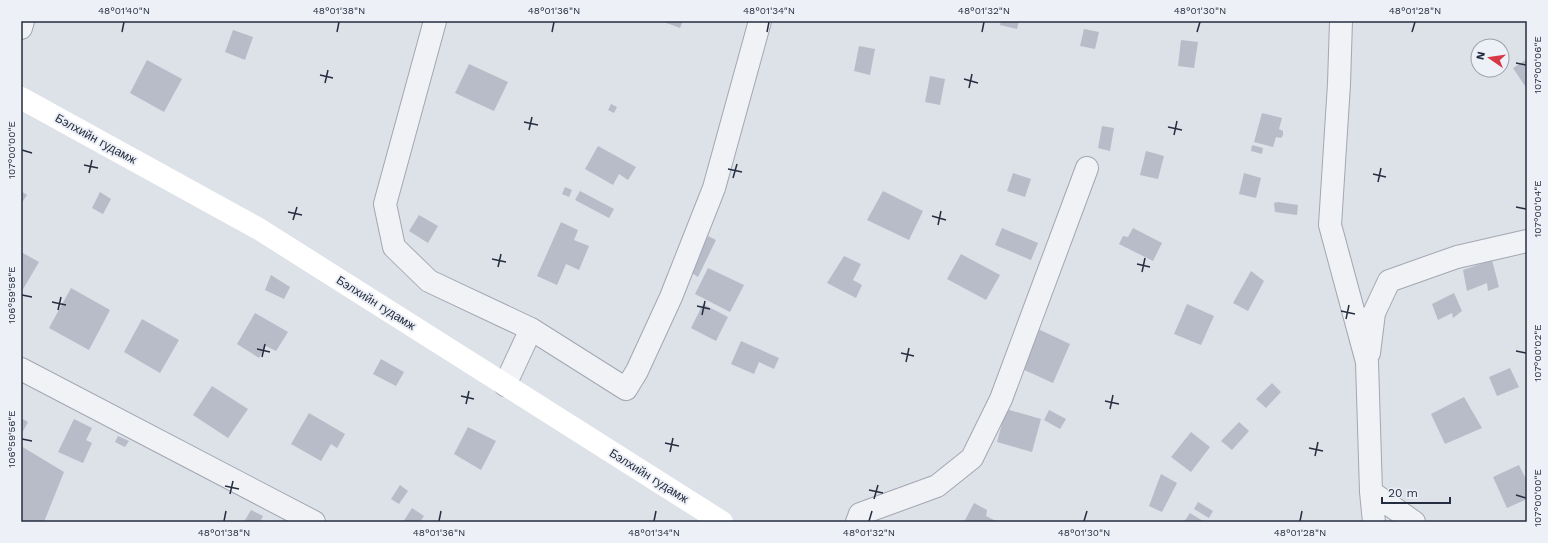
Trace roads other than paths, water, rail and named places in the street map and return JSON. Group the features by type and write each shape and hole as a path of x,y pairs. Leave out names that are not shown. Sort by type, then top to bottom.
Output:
{"main road":[{"name":"Бэлхийн гудамж","path":"21,98 259,229 722,522"}],"street":[{"path":"21,28 23,21"},
{"path":"435,21 385,204 394,247 429,281 531,329 626,389 671,297 714,188 760,21"},
{"path":"1341,21 1339,84 1330,225 1367,362"},
{"path":"857,522 860,514 938,486 972,458 1001,399 1087,168"},
{"path":"1374,522 1371,492 1367,362 1374,314 1389,281 1457,257 1527,241"},
{"path":"505,385 531,329"},
{"path":"21,369 314,522"},
{"path":"1371,492 1414,522"}]}
